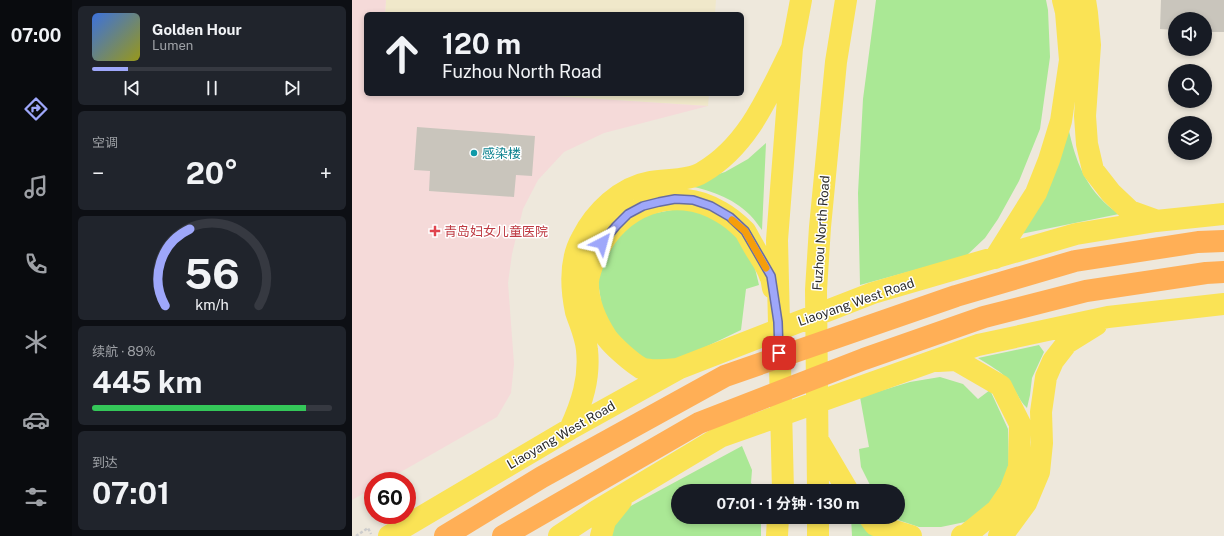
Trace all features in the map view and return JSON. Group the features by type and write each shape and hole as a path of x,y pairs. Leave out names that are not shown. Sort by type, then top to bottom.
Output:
{"highway":[{"name":"Liaoyang West Road","path":"445,536 542,477 725,376 956,296 1075,261 1198,242 1224,241"},
{"path":"503,536 699,423 864,359 984,317 1086,291 1198,274 1224,272"}],"main road":[{"path":"781,484 777,240 792,48 801,0"},
{"path":"996,258 1036,193 1049,160 1061,121 1070,60 1066,12 1063,0"},
{"path":"1085,0 1090,45 1085,116 1087,144 1093,170 1111,193 1130,211 1156,221"},
{"name":"Fuzhou North Road","path":"818,484 816,290 820,227 836,62 846,1"},
{"path":"570,428 580,407 587,382 587,349 576,311 573,294 575,257 581,238 596,216 608,203 621,194 649,182 680,179 701,174 717,164 734,147 758,116 792,48"},
{"path":"680,368 660,371 642,368 617,349 608,339 595,319 589,294 588,281 602,243 628,214 643,206 675,199 693,200 711,206 730,217 745,231 771,276 778,322"},
{"name":"Liaoyang West Road","path":"389,536 570,428 680,368 873,293 1076,234 1156,221 1224,214"},
{"path":"559,536 598,510 720,437 870,384 930,361 978,345 1108,318 1224,304"},
{"path":"999,536 1004,533 1026,503 1039,472 1042,443 1041,412 1046,377 1053,361 1067,343 1108,318"},
{"path":"930,361 956,360 1001,386 1020,424 1019,467 1010,492 997,510 965,536 962,536"},
{"path":"817,438 844,484"},
{"path":"601,536 604,521 629,491"},
{"path":"776,536 777,524"},
{"path":"783,524 784,536"},
{"path":"818,524 818,536"},
{"path":"874,524 911,536"}],"path":[{"path":"356,536 368,528"}],"shaded area":[{"name":"青岛妇女儿童医院","path":"352,0 386,0 385,12 364,12 364,96 551,96 708,106 604,133 564,152 538,180 523,209 512,254 508,283 514,364 511,393 497,417 401,472 364,472 364,493 352,500"},
{"path":"386,0 716,0 715,12 385,12"},
{"path":"551,96 709,96 708,106"}],"green space":[{"path":"876,0 1046,0 1048,10 1050,57 1040,129 1019,181 998,219 985,238 966,256 860,285 858,193 863,99"},
{"path":"1066,116 1074,151 1083,173 1096,193 1106,204 1119,214 1016,235"},
{"path":"766,143 762,230 750,215 736,203 703,189 685,185 725,172 748,159"},
{"path":"694,206 737,232 751,252 759,285 746,289 741,330 672,363 640,358 604,320 597,276 605,248 634,217"},
{"path":"1039,345 1044,352 1032,378 1027,408 1006,378 999,371 978,358"},
{"path":"940,377 963,384 978,399 990,390 1008,429 1009,471 989,506 965,522 941,527 919,527 905,522 905,484 870,484 861,467 859,449 869,447 860,397 910,382"},
{"path":"742,446 752,470 752,484 672,484"},
{"path":"671,484 671,524 761,524 761,536 609,536 610,527 627,508"},
{"path":"851,524 861,524 875,536 852,536"}],"building":[{"path":"1161,0 1224,0 1224,32 1212,32 1212,12 1168,12 1168,30 1160,29"},
{"name":"感染楼","path":"417,127 535,136 532,176 516,175 514,197 429,191 430,171 414,170"}],"slow traffic":[{"path":"732,220 745,231 766,268"}],"place":[{"name":"感染楼","path":"474,153"},
{"name":"青岛妇女儿童医院","path":"435,231"}],"route":[{"path":"602,243 628,214 643,206 659,202 675,199 693,200 711,206 730,217 745,231 771,276 778,322 779,353"}]}
